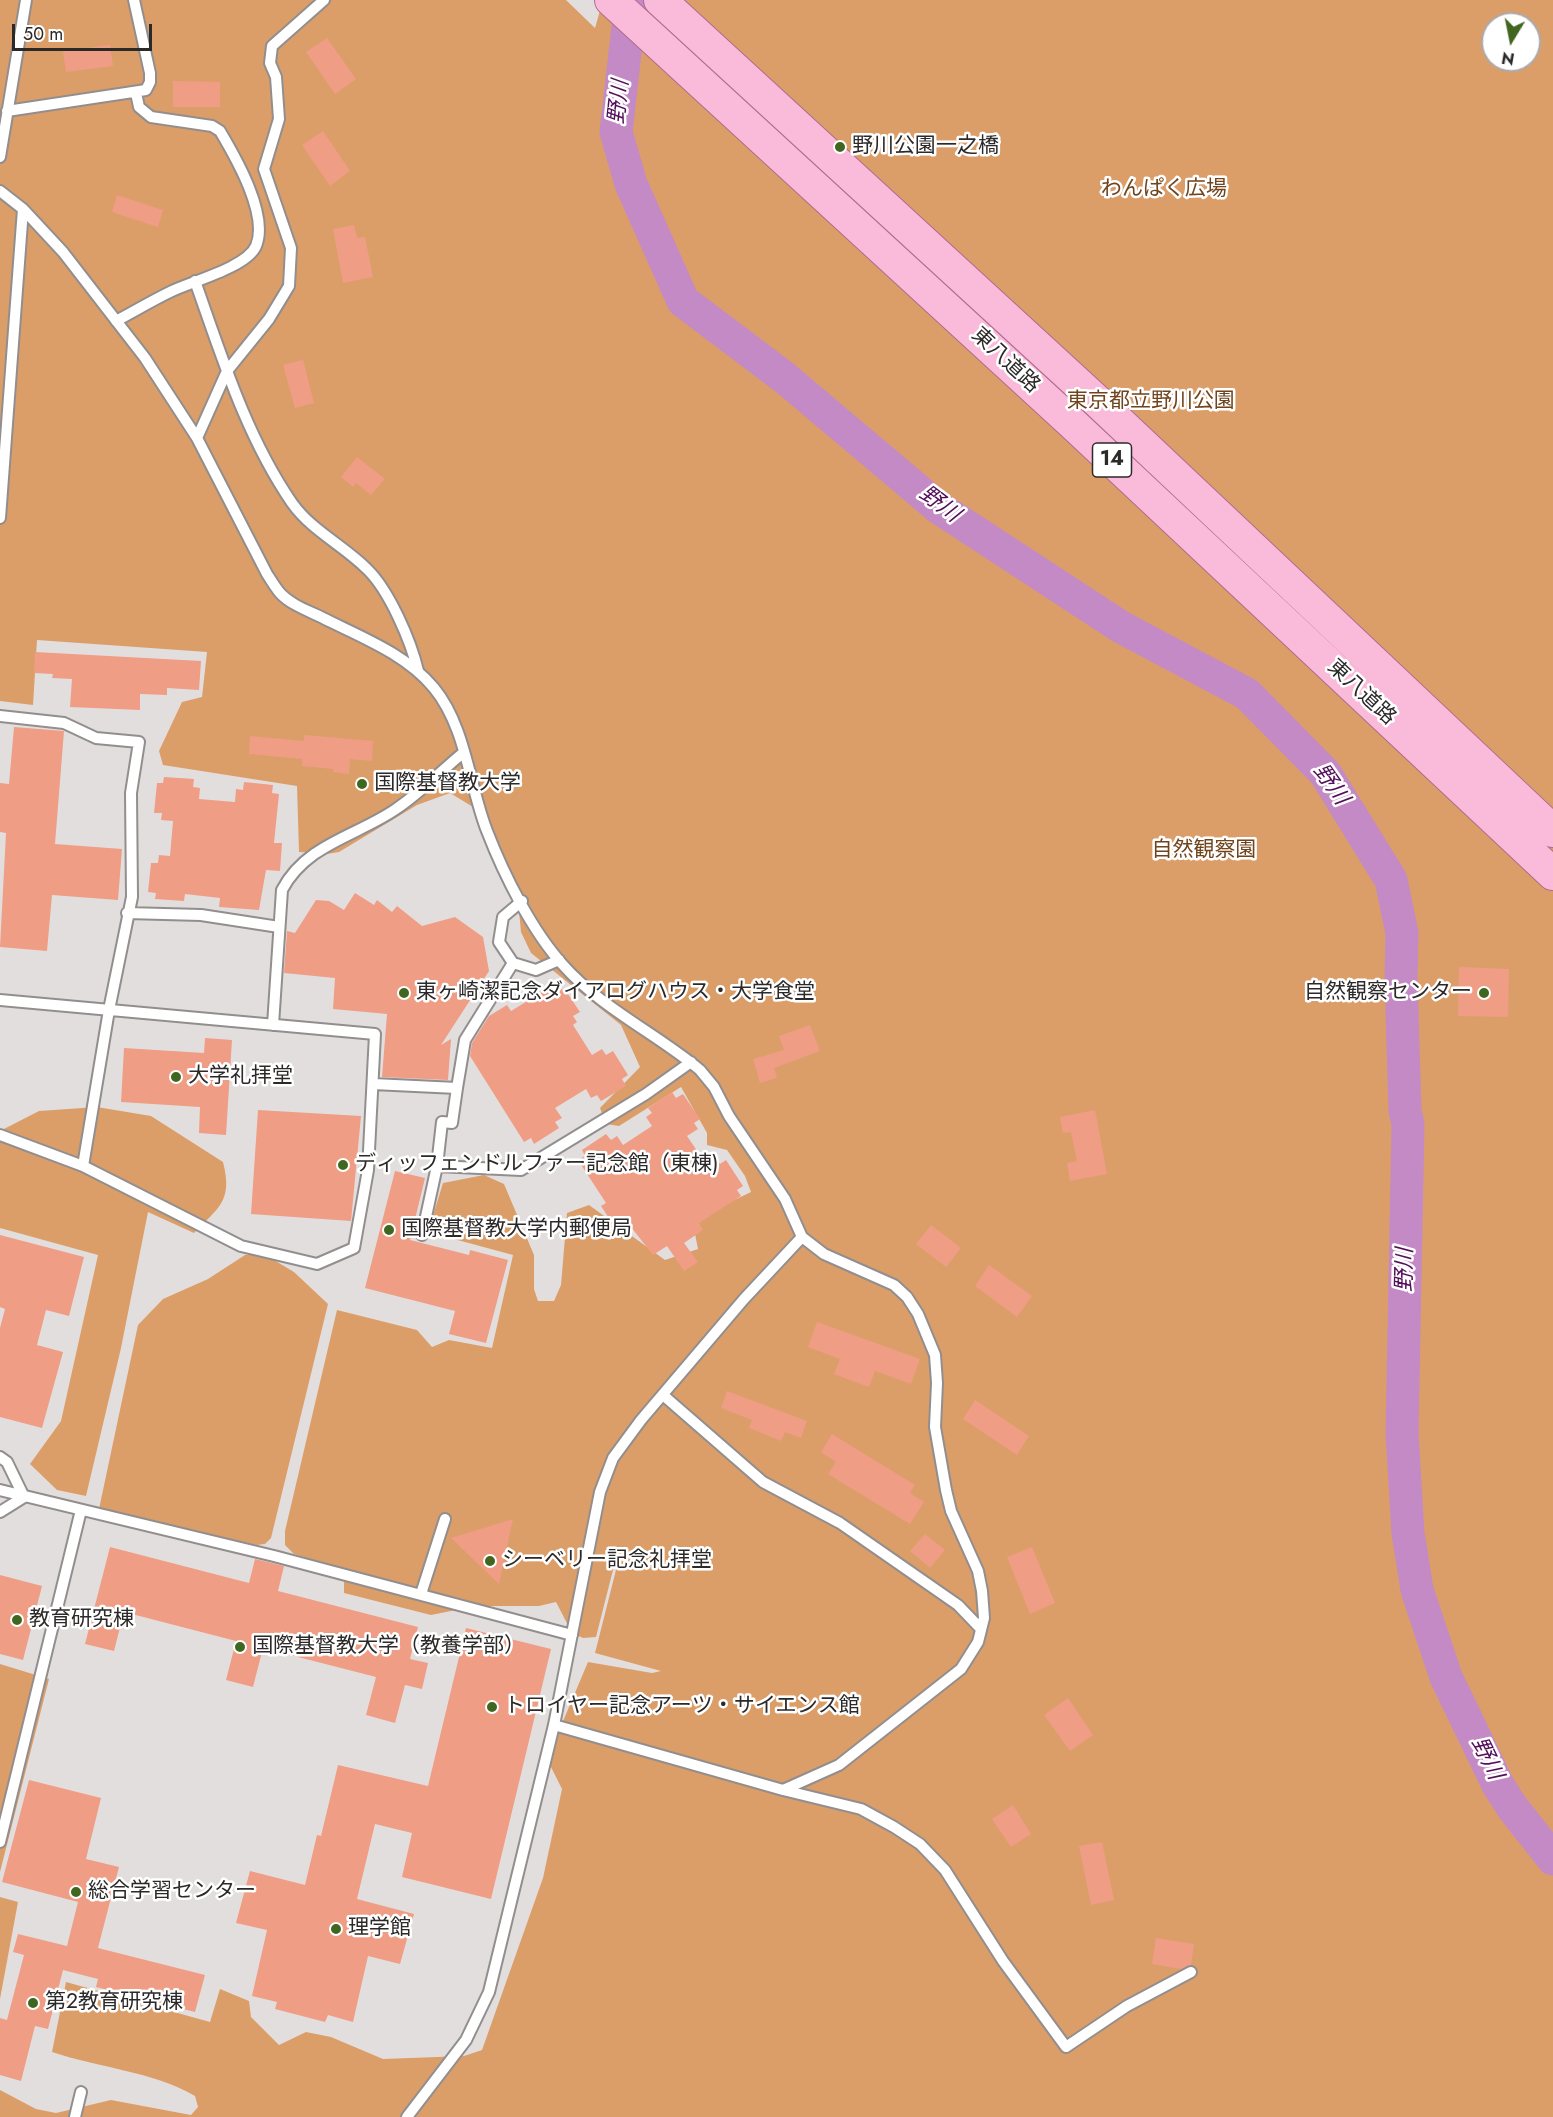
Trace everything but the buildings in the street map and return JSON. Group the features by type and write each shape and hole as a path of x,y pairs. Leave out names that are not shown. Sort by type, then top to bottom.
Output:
{"main road":[{"name":"東八道路","path":"611,0 1073,424 1553,874"},
{"name":"東八道路","path":"664,4 1114,417 1553,831"}],"lane":[{"path":"0,157 26,0"},
{"path":"7,111 146,90 150,82 134,0"},
{"path":"197,438 227,371 275,310 289,286 291,248 264,169 279,119 280,102 276,77 270,63 271,54 272,46 324,0"},
{"path":"116,321 195,281 235,264 256,248 259,226 256,207 219,131 212,126 152,117 139,107 136,93"},
{"path":"0,191 23,209 63,252 145,358 197,438 267,574 281,594 418,670 436,690 458,731 487,832 522,901 559,960 584,985 692,1062 714,1087 729,1116 784,1199 802,1237 825,1254 894,1285 907,1297 918,1314 934,1355 937,1383 935,1427 951,1511 978,1571 984,1618 978,1642 961,1669 839,1765 783,1790"},
{"path":"0,518 23,209"},
{"path":"195,281 227,371 257,443 304,518 368,569 380,586 414,651 418,670"},
{"path":"0,716 64,723 96,738 139,742 131,801 132,897 109,1010 83,1166"},
{"path":"273,1025 282,890 301,861 399,808 463,753"},
{"path":"522,901 503,917 499,942 513,963 537,970 559,960"},
{"path":"127,913 201,915 279,927"},
{"path":"422,1235 437,1166 442,1122 452,1123 465,1040 513,963"},
{"path":"0,1000 375,1034 368,1170 354,1248 317,1264 241,1246 83,1166 0,1135"},
{"path":"437,1166 521,1170 646,1094 692,1062"},
{"path":"373,1084 457,1088"},
{"path":"407,2117 466,2040 489,1992 554,1725 600,1492 613,1458 744,1299 802,1237"},
{"path":"663,1395 763,1482 840,1523 958,1605 981,1629"},
{"path":"0,1457 7,1462 24,1497"},
{"path":"0,1490 274,1556 572,1635"},
{"path":"0,1512 24,1497"},
{"path":"0,1842 3,1816 81,1510"},
{"path":"421,1594 445,1519"},
{"path":"554,1725 783,1790 861,1809 920,1845 945,1870 1003,1961 1066,2047 1127,2006 1191,1972"},
{"path":"75,2117 81,2092"}],"green space":[{"path":"0,0 566,0 595,28 603,0 1553,0 1553,2117 0,2117 0,2090 36,2109 56,2113 111,2100 191,2115 198,2107 195,2096 161,2081 52,2052 66,1982 210,2022 220,1989 249,2001 251,2017 279,2045 306,2032 331,2037 383,2059 464,2056 482,2050 543,1878 562,1789 547,1759 588,1662 652,1673 661,1671 595,1653 617,1566 614,1566 596,1637 583,1638 572,1633 556,1602 539,1606 476,1606 431,1615 344,1593 344,1569 294,1554 285,1545 285,1531 337,1310 417,1330 432,1347 449,1340 492,1348 513,1255 428,1232 443,1183 484,1175 504,1184 534,1255 534,1289 538,1301 554,1301 561,1285 567,1213 589,1205 665,1260 698,1249 694,1229 699,1217 751,1192 745,1176 727,1150 707,1145 707,1133 681,1087 619,1126 606,1124 600,1108 640,1067 621,1025 531,953 521,932 517,890 473,807 450,793 417,805 339,852 327,854 299,852 297,786 163,765 159,751 182,702 202,697 207,652 37,640 33,705 0,701"},
{"path":"97,1107 151,1116 223,1162 226,1186 222,1202 194,1233 148,1212 121,1348 86,1496 57,1490 30,1464 61,1421 98,1255 0,1228 0,1131 39,1111"},
{"path":"262,1253 294,1272 328,1304 271,1538 265,1544 257,1545 99,1509 138,1325 163,1299 208,1279 245,1255"},
{"path":"0,1664 49,1679 0,1872"},
{"path":"0,1897 18,1902 0,1999"}],"waterway":[{"name":"野川","path":"631,0 616,132 631,184 683,301 785,378 939,508 1121,627 1247,694 1325,773 1391,880 1402,933 1405,1111 1408,1124 1402,1433 1408,1533 1417,1590 1446,1677 1498,1785 1512,1807 1553,1859"}],"place":[{"name":"野川公園一之橋","path":"840,147"},
{"name":"国際基督教大学","path":"362,784"},
{"name":"東ヶ崎潔記念ダイアログハウス・大学食堂","path":"404,993"},
{"name":"自然観察センター","path":"1484,993"},
{"name":"大学礼拝堂","path":"176,1077"},
{"name":"ディッフェンドルファー記念館（東棟)","path":"343,1165"},
{"name":"国際基督教大学内郵便局","path":"389,1230"},
{"name":"シーベリー記念礼拝堂","path":"490,1561"},
{"name":"教育研究棟","path":"17,1620"},
{"name":"国際基督教大学（教養学部）","path":"240,1647"},
{"name":"トロイヤー記念アーツ・サイエンス館","path":"492,1707"},
{"name":"総合学習センター","path":"76,1892"},
{"name":"理学館","path":"336,1929"},
{"name":"第2教育研究棟","path":"33,2003"}],"park label":[{"name":"わんぱく広場","path":"1164,190"},
{"name":"東京都立野川公園","path":"1151,402"},
{"name":"自然観察園","path":"1204,851"}]}
